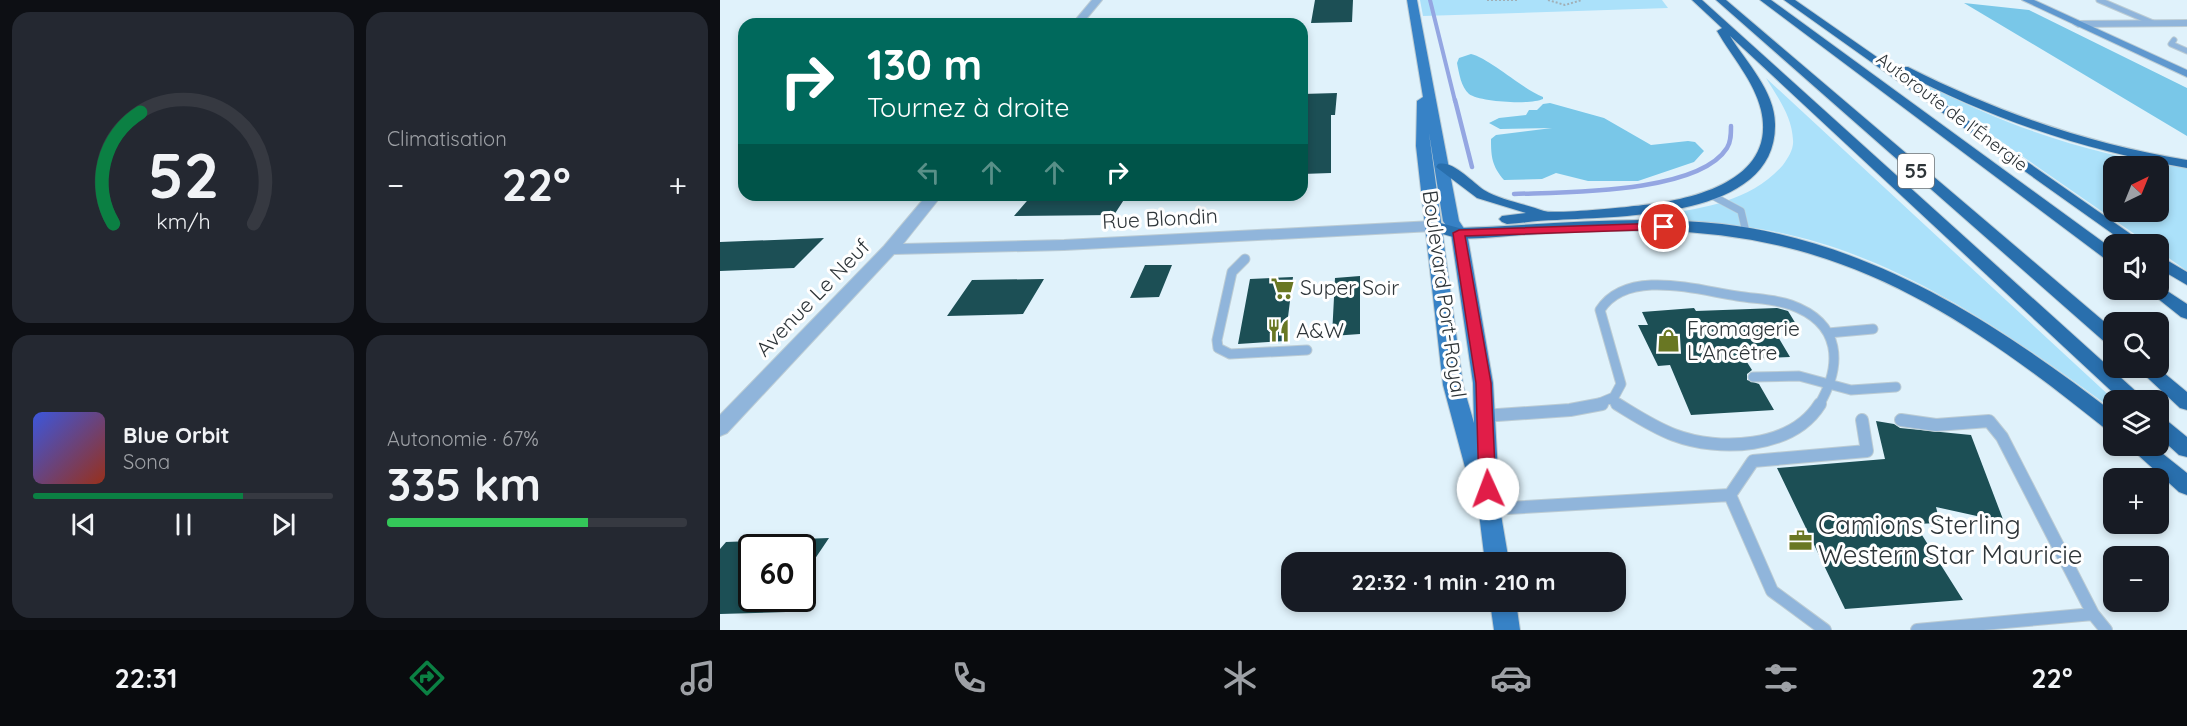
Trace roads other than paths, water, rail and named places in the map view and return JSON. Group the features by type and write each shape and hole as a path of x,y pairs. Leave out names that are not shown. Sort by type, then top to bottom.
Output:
{"highway":[{"path":"1697,0 2122,390"},
{"name":"55","path":"1721,0 2103,330"},
{"name":"Autoroute de l'Énergie","path":"1765,0 2103,250"},
{"path":"1789,0 2123,234"},
{"path":"1447,227 1652,209 1711,195 1739,181 1754,168 1763,155 1769,132 1768,117 1761,95 1714,16"},
{"path":"1826,26 1941,88 2022,122 2103,147 2187,164"},
{"path":"1443,167 1489,198 1553,216"},
{"path":"1447,227 1671,227 1746,232 1837,255 1928,295 2015,349 2103,416"},
{"path":"2169,268 2187,280"},
{"path":"2169,300 2187,313"},
{"path":"2158,378 2187,403"},
{"path":"2169,433 2187,449"},
{"path":"2151,456 2187,486"}],"main road":[{"name":"Boulevard Port-Royal","path":"1412,0 1423,74 1433,110 1443,167 1453,384 1488,509 1495,552"},
{"name":"Boulevard Port-Royal","path":"1423,74 1423,146 1447,227 1483,383 1488,509"},
{"path":"1504,612 1507,630"}],"street":[{"path":"1082,18 1097,0"},
{"path":"2027,0 2187,74"},
{"path":"2078,24 2187,22"},
{"name":"Avenue Le Neuf","path":"720,428 890,249 930,201"},
{"name":"Rue Blondin","path":"890,249 1064,245 1447,227"}],"lane":[{"path":"2099,0 2153,23"},
{"path":"2174,40 2170,42 2171,44 2187,51"},
{"path":"1711,195 1741,211 1746,232"},
{"path":"1245,259 1232,272 1217,340 1218,348 1230,354 1306,350"},
{"path":"1462,417 1588,406 1612,400 1619,392 1621,384 1600,310 1607,300 1630,290 1676,286 1779,301 1809,314 1828,333 1835,357 1828,386 1816,409 1799,427 1784,434 1740,441 1706,442 1675,436 1653,426 1612,400"},
{"path":"1828,333 1873,329"},
{"path":"1753,377 1799,376 1828,386 1861,390 1896,387"},
{"path":"1730,495 1753,461 1867,451 1862,420"},
{"path":"1901,420 1936,425 1989,421 2002,437 2093,614 2106,630"},
{"path":"1488,509 1730,495"},
{"path":"1730,495 1772,591 1825,630"},
{"path":"1917,630 2093,614"}],"waterway":[{"path":"1430,0 1455,101"},
{"path":"1455,100 1472,167"},
{"path":"1514,194 1628,188 1688,174 1712,163 1727,148 1731,126"}],"place":[{"name":"Super Soir","path":"1282,288"},
{"name":"A&W","path":"1278,331"},
{"name":"Fromagerie L'Ancêtre","path":"1669,341"},
{"name":"Camions Sterling Western Star Mauricie","path":"1800,540"}]}
